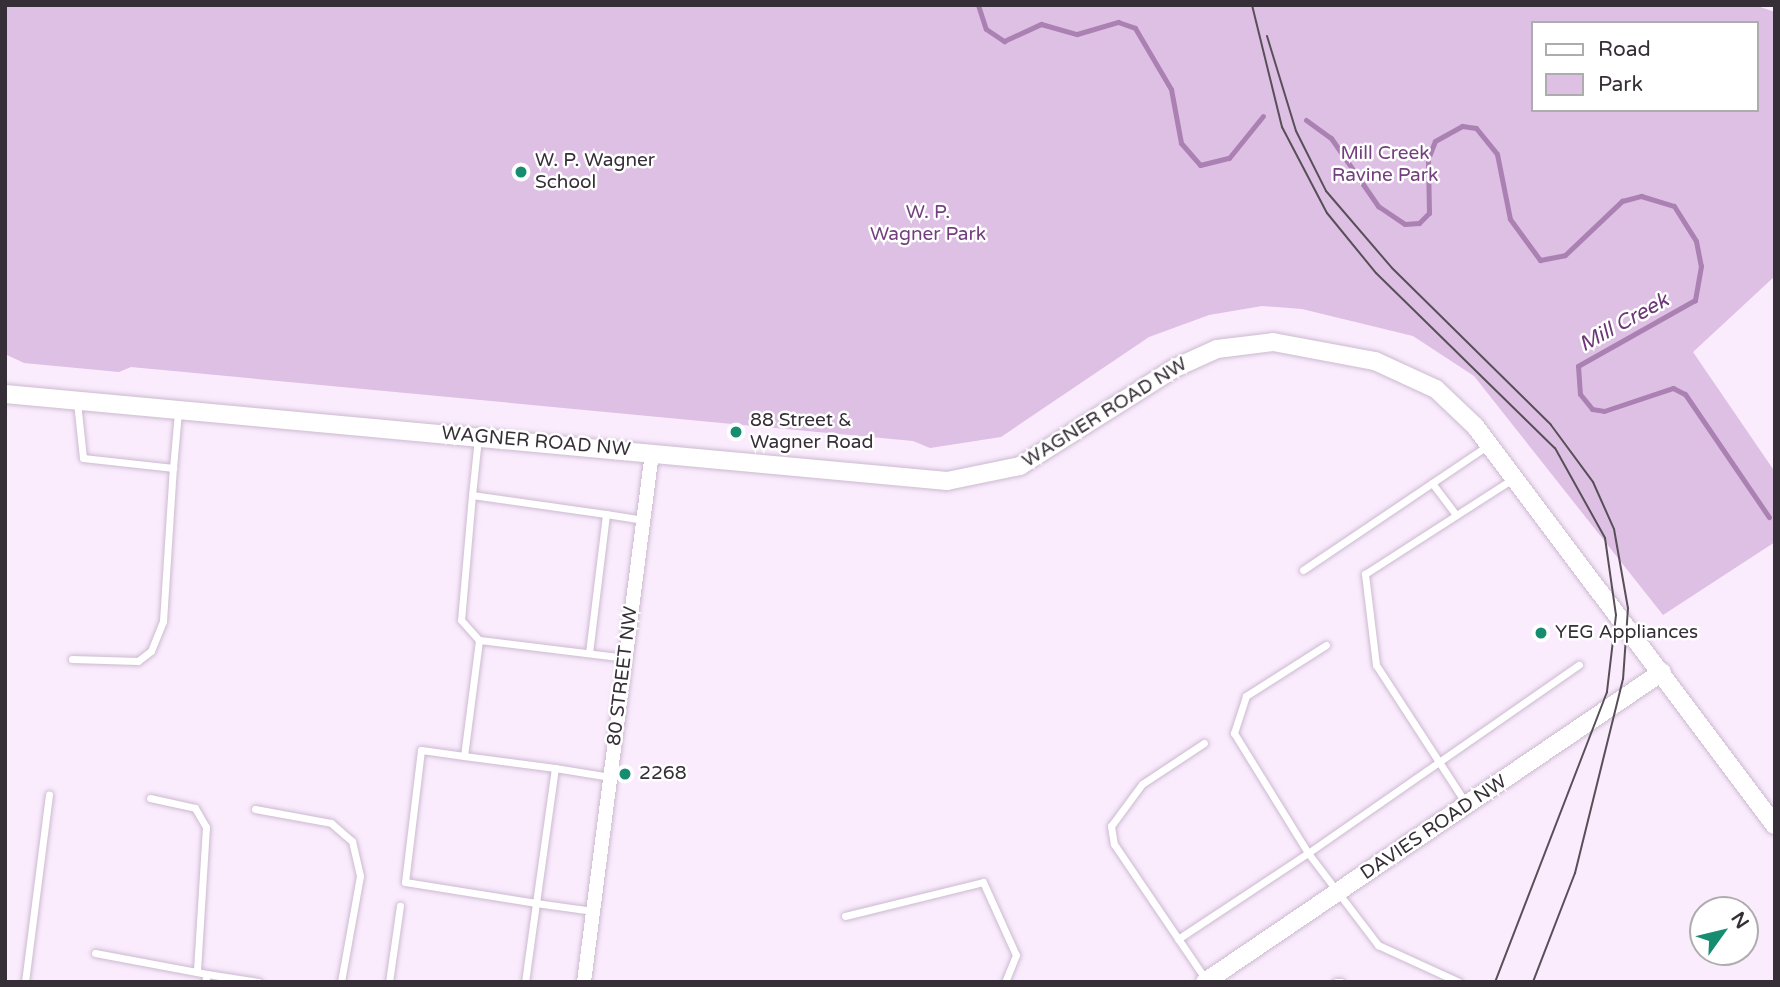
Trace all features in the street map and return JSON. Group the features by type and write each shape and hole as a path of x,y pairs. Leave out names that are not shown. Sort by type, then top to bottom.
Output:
{"street":[{"name":"WAGNER ROAD NW","path":"5,394 931,481 975,479 1042,454 1196,356 1273,342 1397,368 1454,403 1489,444 1775,825"},
{"name":"80 STREET NW","path":"584,981 652,453"},
{"name":"DAVIES ROAD NW","path":"1205,981 1335,896 1662,672"}],"lane":[{"path":"76,402 83,458 173,468"},
{"path":"72,659 138,660 151,651 163,621 178,410"},
{"path":"479,437 461,620 479,640 625,658"},
{"path":"1303,570 1489,444"},
{"path":"1468,805 1376,665 1365,574 1515,477"},
{"path":"1433,483 1456,515"},
{"path":"472,495 643,520"},
{"path":"589,653 606,514"},
{"path":"464,756 479,640"},
{"path":"1326,645 1246,696 1234,733 1335,896 1378,945 1454,981"},
{"path":"1178,939 1308,853 1438,760 1579,665"},
{"path":"1204,743 1142,784 1111,826 1114,844 1205,981"},
{"path":"593,911 405,882 421,750 610,777"},
{"path":"525,982 555,768"},
{"path":"25,982 48,795"},
{"path":"150,798 195,808 206,827 197,972"},
{"path":"255,809 331,823 352,841 360,876 341,982"},
{"path":"845,916 983,882 1016,955 1005,982"},
{"path":"389,982 400,906"},
{"path":"94,953 197,972 206,978 258,982"},
{"path":"584,981 592,982"}],"green space":[{"name":"W. P. Wagner Park","path":"5,5 1754,5 1775,12 1775,276 1693,352 1775,472 1775,542 1663,615 1474,376 1413,336 1302,309 1262,306 1209,315 1149,337 1001,437 930,448 913,441 131,367 119,372 24,363 5,354"}],"waterway":[{"name":"Mill Creek","path":"978,5 986,29 1004,41 1041,24 1077,34 1118,22 1135,28 1171,89 1181,143 1200,165 1229,158 1263,116"},
{"name":"Mill Creek","path":"1306,120 1331,138 1378,206 1405,224 1419,223 1429,213 1428,159 1435,141 1462,126 1476,128 1497,154 1510,219 1540,260 1565,255 1622,201 1641,196 1674,206 1696,241 1701,266 1695,300 1578,366 1580,394 1592,409 1604,411 1673,388 1685,394 1769,517"}],"tram line":[{"path":"1252,5 1282,127 1327,213 1376,273 1555,448 1605,538 1616,615 1607,692 1495,982"},
{"path":"1267,36 1296,131 1326,191 1392,268 1551,425 1593,482 1614,529 1628,608 1623,679 1575,873 1533,982"}],"place":[{"name":"W. P. Wagner School","path":"521,172"},
{"name":"88 Street & Wagner Road","path":"736,432"},
{"name":"YEG Appliances","path":"1541,633"},
{"name":"2268","path":"625,774"}],"park label":[{"name":"Mill Creek Ravine Park","path":"1385,165"}]}
